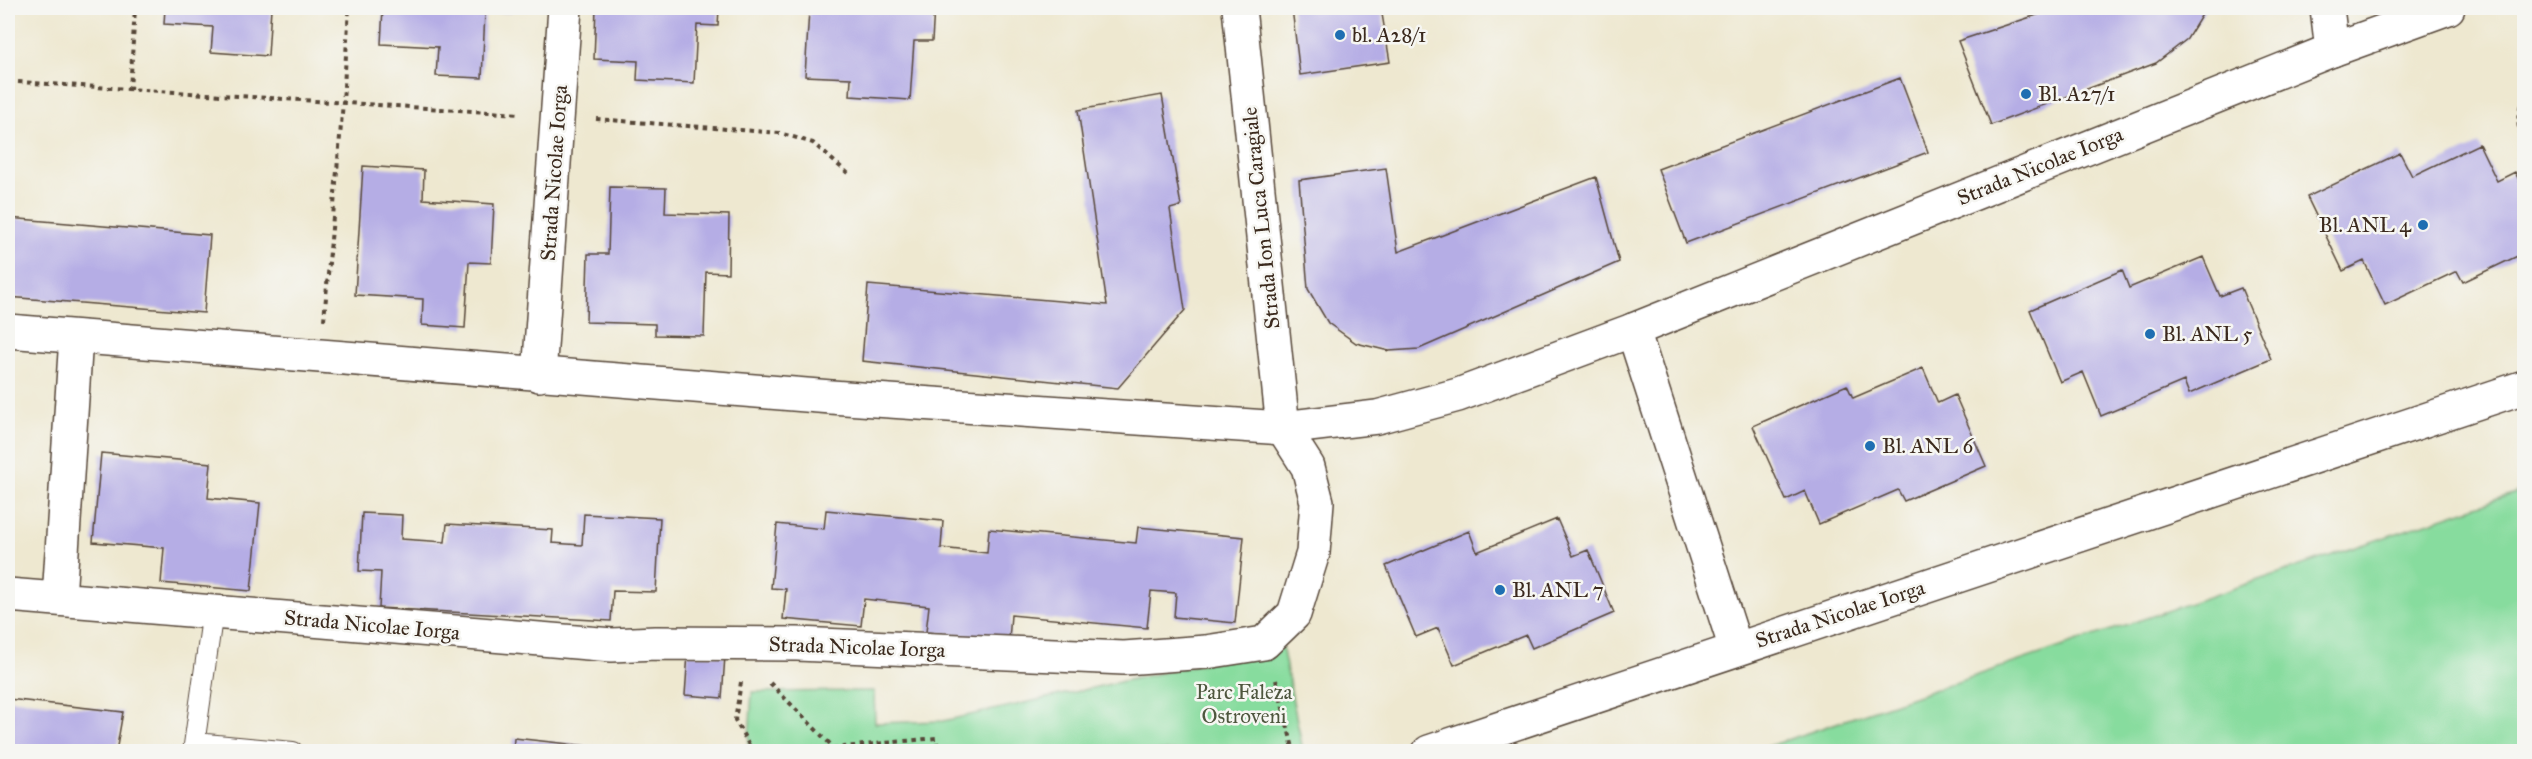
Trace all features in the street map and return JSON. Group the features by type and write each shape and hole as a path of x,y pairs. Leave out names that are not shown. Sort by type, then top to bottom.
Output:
{"street":[{"name":"Strada Nicolae Iorga","path":"539,375 566,8"},
{"name":"Strada Ion Luca Caragiale","path":"1239,8 1283,428"},
{"path":"2327,8 2332,50"},
{"name":"Strada Nicolae Iorga","path":"8,331 873,401 1283,428 1377,417 1458,395 1633,330 2332,50 2448,8"},
{"name":"Strada Nicolae Iorga","path":"1633,330 1736,649"},
{"path":"59,598 76,337"},
{"name":"Strada Nicolae Iorga","path":"1429,752 2524,387"},
{"name":"Strada Nicolae Iorga","path":"8,594 758,656 1124,658 1206,651 1264,643 1294,614 1313,553 1317,502 1308,467 1283,428"}],"lane":[{"path":"213,611 194,747 293,752"}],"path":[{"path":"130,90 135,8"},
{"path":"320,356 343,102 349,8"},
{"path":"2518,8 2524,24"},
{"path":"18,82 558,116 780,133 813,143 851,176"},
{"path":"2524,97 2518,113 2518,129 2524,145"},
{"path":"753,752 735,720 742,673 758,656 834,748 936,738 939,752"},
{"path":"1276,678 1294,752"}],"green space":[{"path":"2524,490 2524,751 1754,751"},
{"name":"Parc Faleza Ostroveni","path":"1282,646 1303,751 748,752 752,692 874,691 875,723 943,721"}],"building":[{"path":"165,8 271,8 268,56 211,52 213,27 164,24"},
{"path":"383,8 512,8 512,13 485,12 482,78 436,76 438,47 381,44"},
{"path":"596,8 719,8 718,26 697,25 694,83 637,80 638,61 594,59"},
{"path":"825,8 934,8 932,41 914,41 910,100 850,96 851,78 805,76 809,10 825,12"},
{"name":"bl. A28/1","path":"1292,8 1381,8 1390,62 1300,75"},
{"name":"Bl. A27/1","path":"2058,8 2206,8 2187,39 2156,63 1991,125 1958,41"},
{"path":"1900,78 1928,152 1686,243 1658,169"},
{"path":"1162,95 1181,206 1170,209 1185,310 1118,388 862,361 868,285 1107,305 1078,110"},
{"name":"Bl. ANL 4","path":"2479,144 2497,181 2515,172 2524,191 2524,253 2463,282 2457,271 2385,305 2364,261 2343,271 2307,197 2400,153 2412,176"},
{"path":"363,166 424,170 423,199 494,204 491,263 469,262 465,328 422,325 423,299 355,295"},
{"path":"1386,168 1398,252 1596,177 1619,262 1419,349 1389,351 1356,343 1328,323 1308,289 1299,180"},
{"path":"610,187 666,188 665,213 729,215 728,273 706,272 704,336 655,335 655,324 586,322 588,254 608,254"},
{"path":"8,218 210,235 204,313 8,297"},
{"name":"Bl. ANL 5","path":"2203,257 2220,296 2241,288 2271,359 2189,394 2184,381 2101,416 2083,372 2060,382 2030,310 2122,270 2129,288"},
{"name":"Bl. ANL 6","path":"1923,368 1938,403 1955,395 1986,466 1904,501 1898,490 1819,524 1805,491 1786,500 1753,426 1847,385 1853,398"},
{"path":"101,453 211,463 208,498 260,503 251,591 161,583 164,548 93,542"},
{"path":"826,510 943,521 941,548 987,553 989,529 1136,543 1138,527 1244,537 1235,623 1174,617 1176,593 1151,591 1147,628 1011,615 1009,640 926,632 929,606 864,599 861,626 783,619 786,589 771,588 777,524 824,529"},
{"path":"362,513 402,515 401,539 445,542 447,524 553,530 552,543 582,545 584,514 660,518 656,592 613,591 611,621 379,608 381,572 359,571"},
{"name":"Bl. ANL 7","path":"1557,519 1573,556 1588,550 1614,613 1532,648 1526,635 1454,665 1438,628 1416,637 1386,566 1469,531 1477,552"},
{"path":"688,654 725,656 722,698 685,695"},
{"path":"8,699 123,712 116,752 8,752"},
{"path":"514,738 624,750 623,752 513,752"}],"place":[{"name":"bl. A28/1","path":"1340,35"},
{"name":"Bl. A27/1","path":"2026,94"},
{"name":"Bl. ANL 4","path":"2423,225"},
{"name":"Bl. ANL 5","path":"2150,334"},
{"name":"Bl. ANL 6","path":"1870,446"},
{"name":"Bl. ANL 7","path":"1500,590"}]}
